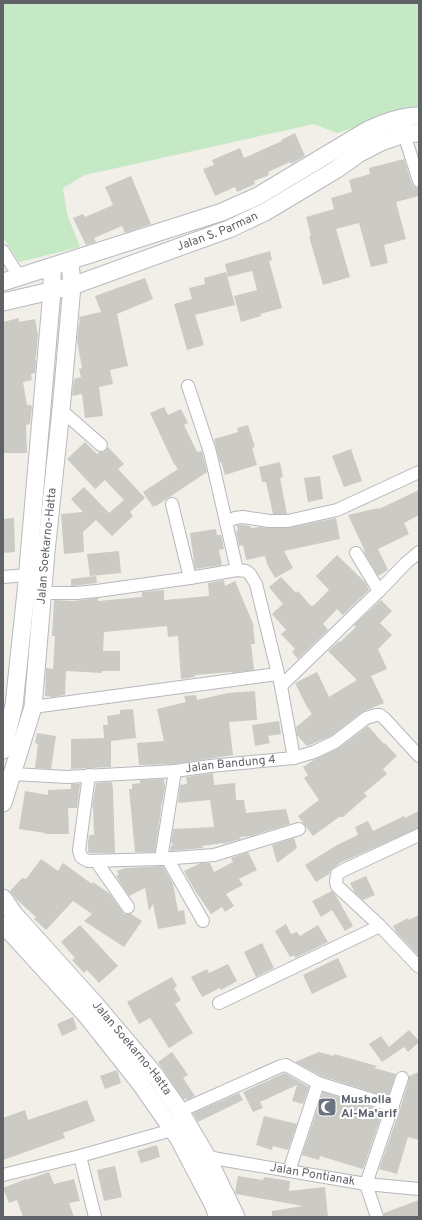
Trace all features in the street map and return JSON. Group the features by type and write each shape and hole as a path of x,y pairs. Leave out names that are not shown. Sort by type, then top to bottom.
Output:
{"main road":[{"name":"Jalan S. Parman","path":"3,282 20,278 222,212 258,196 368,130 388,122 410,116 419,116"},
{"name":"Jalan S. Parman","path":"3,302 72,286 229,229 265,212 358,154 381,142 412,133"},
{"path":"258,196 265,212"},
{"path":"222,212 229,229"},
{"name":"Jalan Soekarno-Hatta","path":"3,750 5,733 14,705 34,593 61,410 72,286 70,261"},
{"name":"Jalan Soekarno-Hatta","path":"3,803 33,707 34,593 28,576 52,291 52,267"},
{"name":"Jalan Soekarno-Hatta","path":"3,898 14,914 95,1004 155,1075 180,1111 182,1134 218,1217"},
{"name":"Jalan Soekarno-Hatta","path":"3,924 87,1016 182,1134 207,1157 236,1217"}],"street":[{"path":"412,133 419,181"},
{"path":"3,251 20,278"},
{"path":"188,386 210,452 237,570"},
{"path":"61,410 101,445"},
{"path":"226,522 235,518 243,517 269,521 288,521 336,510 419,472"},
{"path":"172,504 190,578"},
{"path":"33,707 279,680 379,591 419,552"},
{"path":"356,553 379,591"},
{"path":"34,593 97,591 237,570 246,571 250,574 256,584 279,680 294,758"},
{"path":"3,577 28,576"},
{"name":"Jalan Bandung 4","path":"13,774 67,777 175,771 294,758 314,752 335,742 366,718 376,715 380,715 384,718 419,756"},
{"path":"175,771 164,858 203,921"},
{"path":"89,775 79,850 84,860 96,861 214,855 299,829"},
{"path":"419,835 344,870 337,874 336,878 337,886 380,926 419,967"},
{"path":"96,861 128,907"},
{"path":"219,1002 380,926"},
{"path":"180,1111 286,1065 318,1083 393,1106"},
{"path":"377,1217 366,1184 402,1078"},
{"path":"289,1171 318,1083"},
{"path":"3,1175 80,1156 182,1134"},
{"path":"80,1156 96,1217"},
{"name":"Jalan Pontianak","path":"207,1157 366,1184 419,1189"}],"green space":[{"path":"3,3 419,3 419,107 337,133 314,124 85,175 63,188 67,214 80,247 19,262 3,237"}],"building":[{"path":"295,133 305,156 291,164 290,162 268,172 269,175 254,181 255,184 237,192 235,187 215,196 203,169 214,165 212,160 240,148 244,158 282,141 281,140"},
{"path":"404,159 412,184 414,187 419,188 419,196 396,202 406,239 384,245 388,263 371,267 359,223 336,229 350,277 323,285 309,236 311,236 306,217 334,209 331,198 352,192 349,180 370,174 369,168"},
{"path":"131,176 151,224 125,233 122,226 94,238 96,242 86,245 73,218 83,214 85,217 113,205 105,187"},
{"path":"270,251 272,260 269,261 282,308 260,314 261,316 241,322 234,296 257,290 252,271 228,277 225,264"},
{"path":"226,272 235,305 195,315 204,345 187,350 174,304 192,299 189,288 205,284 204,278"},
{"path":"145,278 153,299 117,314 128,366 110,370 113,384 99,387 103,416 85,418 82,394 72,396 74,379 81,377 79,369 82,368 77,340 80,323 79,317 101,312 95,296"},
{"path":"19,318 19,322 35,319 38,335 35,357 35,373 31,374 32,380 23,382 27,405 31,405 32,407 30,424 26,425 27,453 3,453 3,322"},
{"path":"164,407 168,415 181,409 188,423 184,425 197,452 202,451 207,472 153,507 143,492 178,469 173,462 150,413"},
{"path":"248,425 255,447 252,448 257,465 225,475 221,462 220,463 214,439 238,432 237,428"},
{"path":"85,442 97,454 99,452 104,452 108,447 124,464 118,469 145,498 130,512 133,516 112,536 96,520 83,532 84,552 64,554 61,514 83,512 71,499 84,487 109,513 124,500 105,480 95,489 67,459"},
{"path":"351,449 362,481 344,487 332,456"},
{"path":"280,462 283,477 280,478 287,514 273,514 266,482 262,482 259,467"},
{"path":"320,476 323,499 308,502 304,478"},
{"path":"419,490 419,515 404,523 409,534 378,549 388,570 378,576 364,552 365,551 348,515 379,509"},
{"path":"14,518 15,552 3,553 3,519"},
{"path":"336,518 340,539 284,551 293,568 275,578 267,564 265,556 246,560 243,545 239,546 236,531 238,531 237,525 250,526 251,528 288,528"},
{"path":"216,529 217,535 221,535 224,549 219,550 222,565 195,569 190,533"},
{"path":"119,551 121,573 90,576 87,554"},
{"path":"337,555 365,582 369,590 343,615 337,609 323,624 328,630 298,659 292,652 295,649 281,634 286,630 272,614 283,604 269,587 281,577 296,593 298,591 311,606 313,606 329,590 316,576"},
{"path":"96,576 97,583 71,586 71,579"},
{"path":"224,580 225,586 235,581 254,626 255,644 251,644 254,670 195,675 195,677 181,679 178,636 168,637 167,626 104,632 103,651 120,651 120,671 102,671 102,673 66,671 65,695 53,697 45,696 46,668 53,669 55,636 52,636 54,600 73,601 98,598 98,601 142,597 142,592 164,590 164,600 209,596 208,583"},
{"path":"381,600 392,611 380,623 392,635 378,649 387,669 371,676 384,703 362,712 331,736 307,746 297,735 296,727 312,714 295,683 317,672 329,697 357,680 328,651 356,627 354,625"},
{"path":"255,691 257,720 229,722 233,755 174,764 139,765 137,743 164,741 157,709 186,702 184,696 196,695 197,700 228,693"},
{"path":"133,709 136,738 111,741 111,767 71,769 71,739 104,738 103,725 108,725 107,716 120,714 120,710"},
{"path":"279,721 281,734 268,736 270,743 255,746 252,725"},
{"path":"368,726 397,756 383,769 387,774 364,793 367,796 343,817 339,817 313,836 298,816 319,800 304,778 308,775 303,767 315,759 339,748"},
{"path":"37,733 56,736 51,769 35,768 38,744 35,743"},
{"path":"213,773 214,785 235,783 236,800 244,800 246,813 286,809 290,824 251,836 240,837 241,839 223,844 202,846 203,848 170,851 171,846 173,845 171,842 173,829 214,827 210,800 178,803 180,785 187,784 186,777"},
{"path":"164,779 165,787 161,805 155,852 135,852 129,789 132,789 132,784 140,783 140,780"},
{"path":"111,782 113,790 115,853 90,853 88,852 88,842 89,835 94,835 92,807 96,783"},
{"path":"71,784 80,784 77,808 68,808 69,834 45,834 19,829 25,791 48,795 48,790 71,789"},
{"path":"419,811 419,828 340,863 331,870 329,874 316,882 305,865 337,845 358,835 355,827 368,821 373,831 404,816 405,818"},
{"path":"294,838 297,848 277,863 272,845"},
{"path":"248,852 257,870 239,879 243,885 226,894 234,906 225,912 222,907 211,914 184,871 201,863 210,863 214,872 233,862 231,858"},
{"path":"41,859 58,871 63,863 92,884 93,882 110,894 124,914 131,914 142,921 124,947 84,921 92,914 73,901 46,930 34,919 36,917 16,899 10,891 22,878 26,879"},
{"path":"163,866 173,884 178,911 184,910 186,924 158,929 153,904 149,911 145,888 129,896 116,876 119,875 117,871 125,868"},
{"path":"366,876 375,895 363,900 355,893 350,883"},
{"path":"332,891 353,926 345,931 332,910 321,917 312,901"},
{"path":"419,915 419,956 396,932 393,926 408,918 409,920"},
{"path":"286,924 291,934 297,932 300,936 318,925 328,942 295,958 294,955 290,957 275,931"},
{"path":"80,925 118,966 99,983 87,970 84,973 72,960 75,958 61,942"},
{"path":"262,943 274,968 256,977 244,952"},
{"path":"338,958 347,977 312,994 303,975"},
{"path":"228,964 237,981 221,990 220,988 202,997 191,977 207,969 209,973"},
{"path":"172,977 177,986 174,988 181,1000 175,1004 193,1033 169,1048 150,1018 139,1024 127,1002"},
{"path":"73,1017 77,1029 62,1036 57,1024"},
{"path":"409,1030 419,1042 408,1052 404,1047 382,1062 369,1044 381,1036 389,1047"},
{"path":"172,1052 188,1075 183,1078 195,1096 187,1100 186,1098 184,1100 158,1062"},
{"path":"319,1052 334,1056 334,1054 377,1066 374,1068 396,1074 388,1097 321,1076 295,1062"},
{"path":"117,1070 121,1083 105,1089 100,1076"},
{"path":"419,1072 419,1140 408,1137 397,1174 379,1169 400,1109 409,1076"},
{"path":"285,1073 309,1087 303,1104 292,1101 297,1085 260,1102 263,1108 253,1112 243,1092"},
{"path":"323,1092 383,1111 363,1169 320,1156 319,1160 302,1155"},
{"path":"239,1093 243,1100 198,1122 193,1113"},
{"path":"87,1100 95,1121 63,1133 65,1138 3,1160 3,1118 25,1110 28,1120"},
{"path":"264,1116 297,1124 288,1150 273,1146 272,1150 256,1145"},
{"path":"157,1145 160,1157 141,1163 137,1151"},
{"path":"115,1166 122,1197 104,1201 97,1170"},
{"path":"49,1172 54,1184 74,1179 80,1201 69,1203 74,1217 23,1217 17,1200 9,1203 3,1188"},
{"path":"238,1176 263,1180 264,1177 290,1181 289,1191 325,1187 328,1217 272,1217 272,1211 303,1206 236,1194 235,1192"},
{"path":"419,1200 419,1217 384,1217 384,1213"}],"place":[{"name":"Musholla Al-Ma'arif","path":"327,1107"}]}
